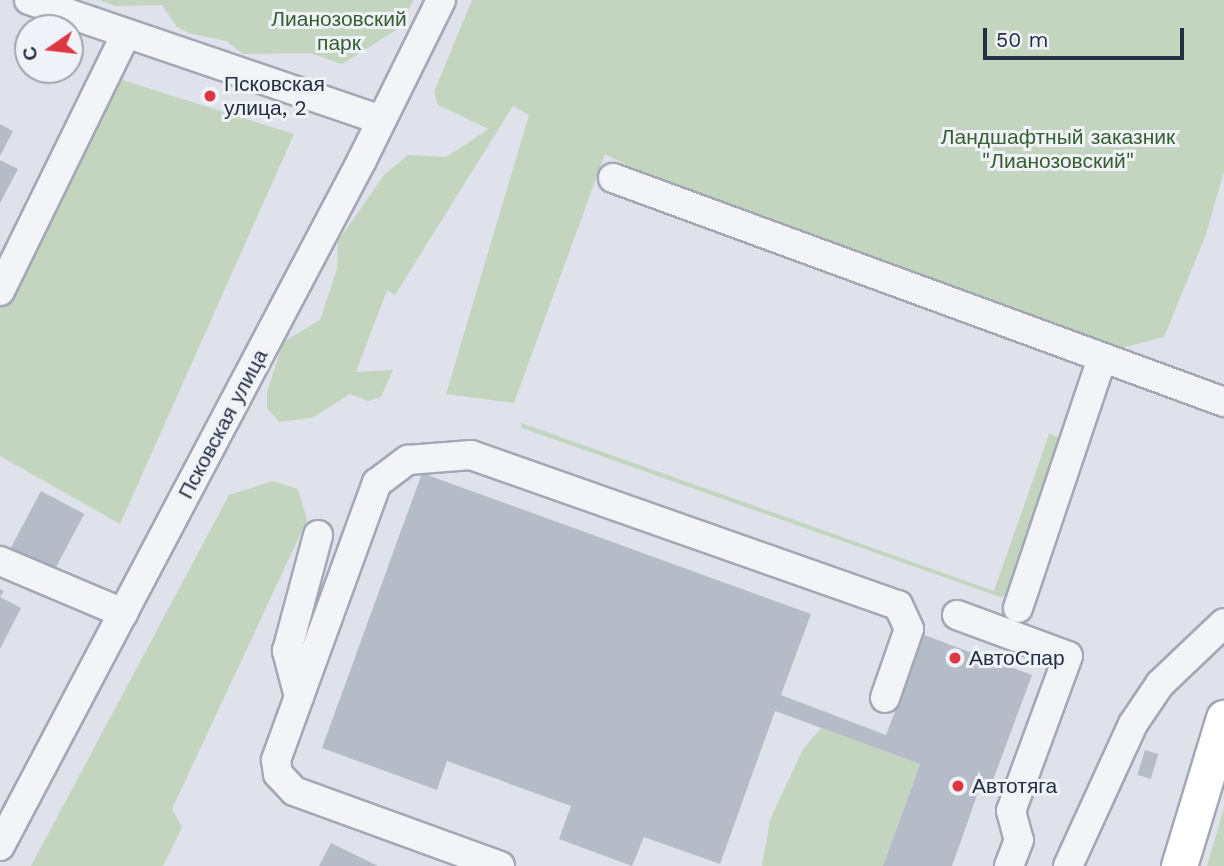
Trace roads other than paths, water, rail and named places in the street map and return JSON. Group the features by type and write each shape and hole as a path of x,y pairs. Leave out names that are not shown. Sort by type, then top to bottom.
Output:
{"main road":[{"path":"1179,866 1224,718"}],"street":[{"path":"29,0 381,120"},
{"name":"Псковская улица","path":"1,840 123,613 441,0"},
{"path":"0,291 126,34"},
{"path":"613,178 1224,402"},
{"path":"1018,608 1102,358"},
{"path":"500,866 286,785 278,774 276,760 377,483 408,460 434,454 471,455 898,605 909,629 885,698"},
{"path":"299,698 287,651 318,535"},
{"path":"0,561 123,613"},
{"path":"957,615 1068,656 1010,811 1019,840 1009,866"},
{"path":"1068,866 1133,724 1160,684 1224,623"}],"place":[{"name":"Псковская улица, 2","path":"210,96"},
{"name":"АвтоСпар","path":"955,658"},
{"name":"Автотяга","path":"958,786"}],"park label":[{"name":"Лианозовский парк","path":"339,31"},
{"name":"Ландшафтный заказник \"Лианозовский\"","path":"1058,149"}]}
